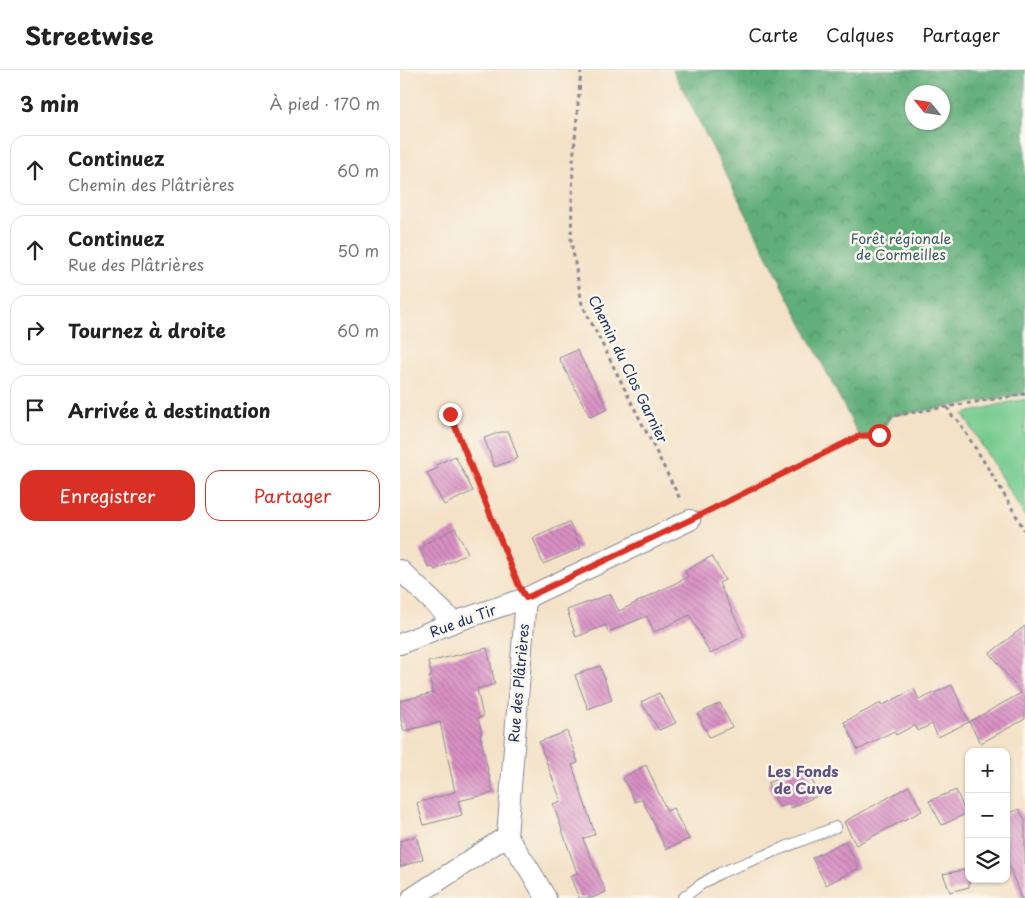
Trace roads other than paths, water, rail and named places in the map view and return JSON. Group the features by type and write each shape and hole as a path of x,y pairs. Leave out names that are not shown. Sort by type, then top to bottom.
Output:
{"street":[{"path":"526,598 690,520"},
{"path":"400,570 454,622"},
{"name":"Rue du Tir","path":"400,644 454,622 526,598"},
{"name":"Rue des Plâtrières","path":"507,836 526,598"},
{"path":"412,898 507,836 530,869 546,898"}],"lane":[{"path":"683,898 720,873 836,827"}],"district":[{"name":"Les Fonds de Cuve","path":"803,780"}],"park label":[{"name":"Forêt régionale de Cormeilles","path":"901,247"}]}
